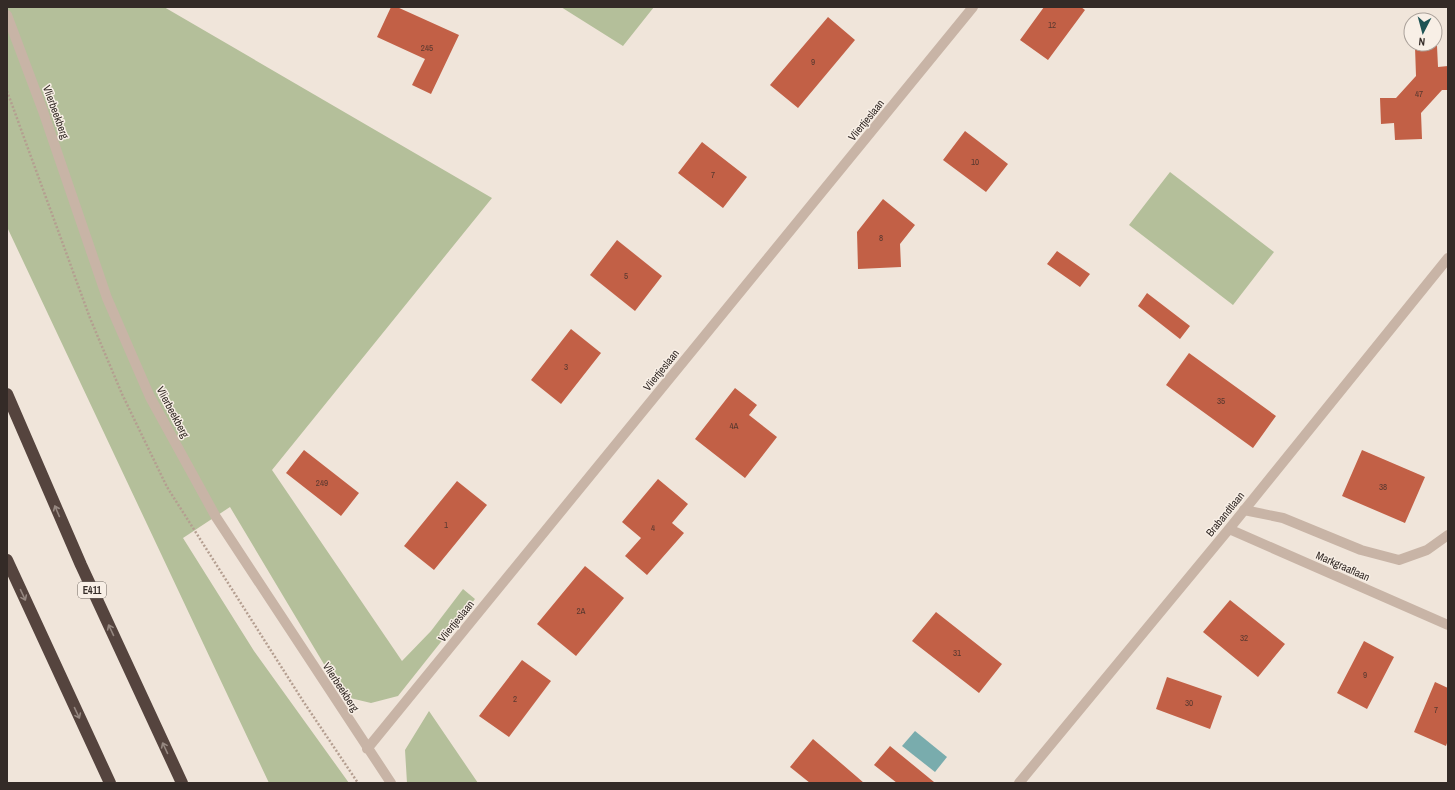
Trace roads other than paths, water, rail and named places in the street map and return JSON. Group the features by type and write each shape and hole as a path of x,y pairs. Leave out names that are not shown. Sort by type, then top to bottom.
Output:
{"highway":[{"name":"E411","path":"7,394 81,565 182,783"},
{"path":"7,560 110,783"}],"street":[{"name":"Vliertjeslaan","path":"367,749 973,7"},
{"name":"Vlierbeekberg","path":"7,16 43,111 107,298 150,397 216,517 367,749 391,783"},
{"name":"Brabandtlaan","path":"1019,783 1229,529 1448,258"},
{"path":"1244,510 1283,518 1361,550 1399,560 1427,550 1448,535"},
{"name":"Markgraaflaan","path":"1229,529 1448,625"}],"water":[{"path":"915,731 947,757 935,772 902,746"}]}
